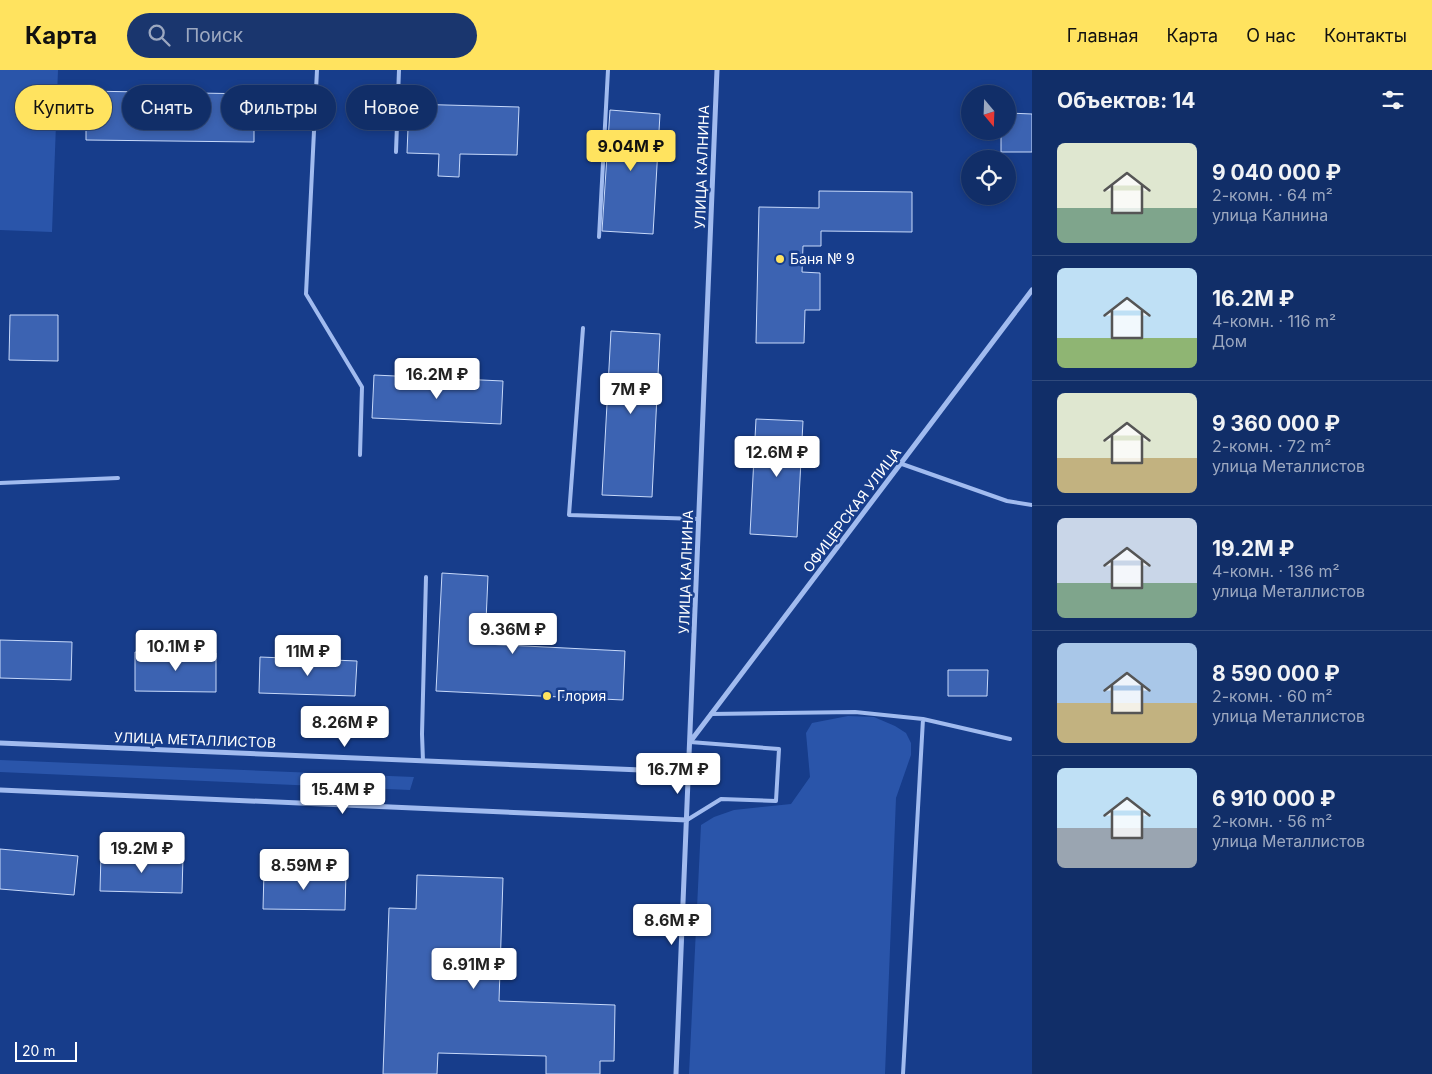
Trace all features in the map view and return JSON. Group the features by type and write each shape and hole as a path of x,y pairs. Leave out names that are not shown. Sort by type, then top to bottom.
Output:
{"street":[{"name":"УЛИЦА КАЛНИНА","path":"676,1074 717,70"},
{"name":"ОФИЦЕРСКАЯ УЛИЦА","path":"690,742 1032,290"},
{"name":"УЛИЦА МЕТАЛЛИСТОВ","path":"0,743 689,772"},
{"path":"0,790 687,820"}],"lane":[{"path":"317,70 306,294 362,386 360,455"},
{"path":"396,152 399,70"},
{"path":"599,236 608,70"},
{"path":"583,328 569,515 699,519"},
{"path":"902,464 1007,501 1032,505"},
{"path":"0,483 118,478"},
{"path":"423,761 426,577"},
{"path":"711,714 855,712 923,719 1010,739"},
{"path":"903,1074 923,719"},
{"path":"687,820 722,799 776,802 779,749 690,742"}],"shaded area":[{"path":"0,70 58,70 57,85 15,85 15,130 56,130 52,232 0,230"},
{"path":"848,716 874,717 895,726 906,733 911,743 911,755 896,798 885,1074 689,1074 701,825 714,817 734,810 791,804 810,777 806,733 812,723"},
{"path":"0,760 414,777 410,790 0,772"}],"building":[{"path":"112,91 122,92 122,130 211,130 211,93 221,93 221,130 254,130 254,142 86,140 86,130 112,130"},
{"path":"437,105 519,107 517,155 460,154 459,177 438,176 439,154 407,153 408,130 437,130"},
{"path":"610,110 660,114 653,234 602,231"},
{"path":"1016,113 1032,114 1032,152 1001,150 1001,140 1016,140"},
{"name":"Баня № 9","path":"819,191 912,192 912,232 821,231 821,246 803,246 802,272 820,273 820,310 805,310 804,343 756,343 759,207 819,208"},
{"path":"10,315 58,315 58,361 9,360"},
{"path":"611,331 660,334 652,497 602,495"},
{"path":"374,375 503,381 501,424 372,418"},
{"path":"756,419 803,421 797,537 750,534"},
{"path":"442,573 488,576 485,644 625,651 623,700 436,691"},
{"path":"0,640 72,642 71,680 0,678"},
{"path":"135,652 216,653 216,692 135,691"},
{"path":"260,657 357,661 355,696 259,693"},
{"path":"948,670 988,670 987,696 948,696"},
{"path":"0,849 78,856 74,895 0,889"},
{"path":"101,854 183,856 182,893 100,891"},
{"path":"264,871 346,873 345,910 263,909"},
{"path":"417,875 503,878 499,1001 615,1005 614,1061 600,1061 600,1074 546,1074 546,1056 438,1053 437,1074 383,1074 389,908 416,909"}],"place":[{"name":"Баня № 9","path":"780,259"},
{"name":"Глория","path":"547,696"}]}
